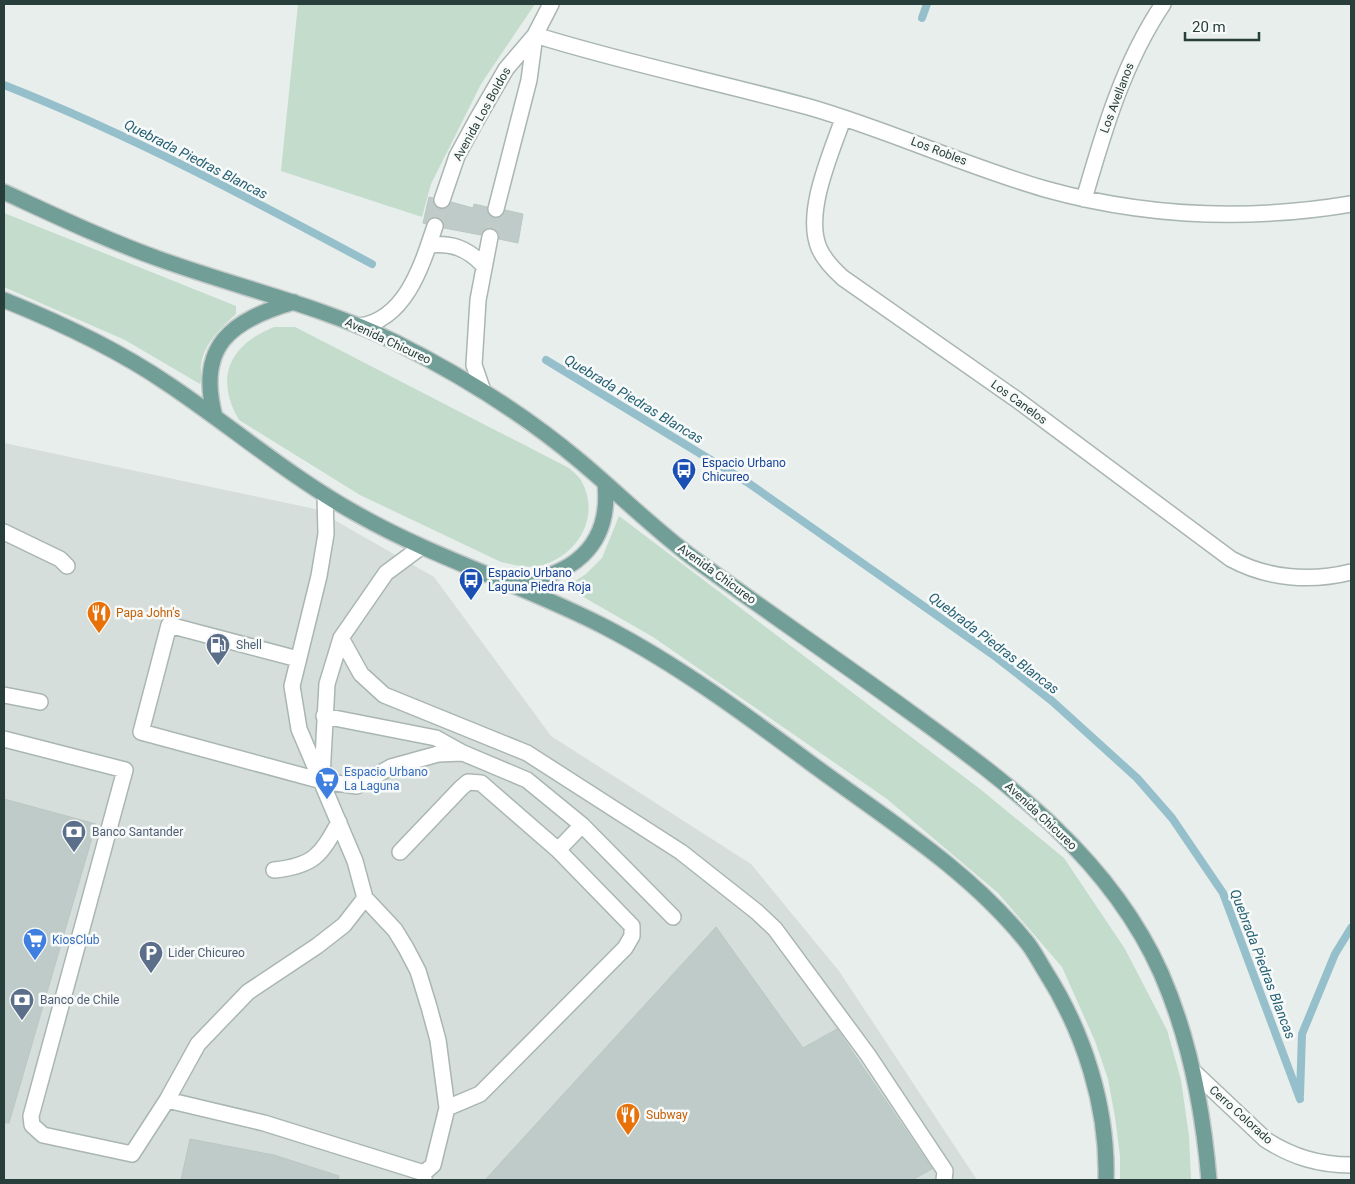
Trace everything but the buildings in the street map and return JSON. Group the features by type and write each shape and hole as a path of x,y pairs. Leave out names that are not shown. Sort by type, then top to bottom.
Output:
{"main road":[{"name":"Avenida Chicureo","path":"4,192 156,258 294,302 360,326 420,354 483,391 551,438 605,483 644,519 693,557 1009,785 1059,830 1094,867 1113,892 1162,974 1193,1071 1201,1110 1209,1180"},
{"path":"215,417 209,388 209,375 223,340 231,331 251,318 272,308 294,302"},
{"path":"6,305 63,326 128,359 354,513 420,547 592,620 678,669 753,721 926,848 999,912 1027,941 1061,994 1077,1028 1098,1100 1104,1136 1106,1180"},
{"path":"509,584 548,577 573,564 583,556 599,535 604,522 606,509 605,483"}],"street":[{"name":"Avenida Los Boldos","path":"442,200 457,156 502,76 535,35 551,4"},
{"name":"Los Avellanos","path":"1084,199 1111,106 1147,27 1163,4"},
{"name":"Avenida Los Boldos","path":"496,208 529,80 535,35"},
{"name":"Los Robles","path":"535,35 592,53 810,108 913,141 1016,179 1084,199 1161,211 1234,214 1274,214 1351,204"},
{"name":"Los Canelos","path":"843,119 819,191 815,234 823,257 843,278 1016,399 1231,559 1262,572 1298,578 1351,572"},
{"path":"360,326 375,324 399,305 416,276 435,226"},
{"path":"483,391 474,365 478,300 483,265 490,237"},
{"path":"429,244 444,243 459,247 472,254 483,265"},
{"path":"167,1100 264,1123 424,1177 433,1165 447,1108 438,1040 418,971 396,930 365,898 356,861 299,729 295,709 292,686 319,576 326,534 325,495"},
{"path":"4,532 60,558 67,566"},
{"path":"322,781 327,684 341,638 386,573 420,547"},
{"path":"298,659 169,625 141,732 322,781 357,786 391,767 438,754 463,752"},
{"path":"341,638 361,674 384,695 527,753 681,852 757,912 775,930 868,1055 944,1170 944,1180"},
{"path":"4,695 40,702"},
{"path":"324,716 436,738 527,780 582,825 673,917"},
{"path":"4,739 125,770 31,1116 32,1125 42,1135 132,1154 167,1100 198,1044 248,992 317,946 344,925 365,898"},
{"path":"400,852 460,788 473,781 481,783 558,850 632,926 632,936 625,948 480,1094 447,1108"},
{"path":"274,870 295,868 318,856 340,822"},
{"path":"558,850 582,825"},
{"name":"Cerro Colorado","path":"1193,1071 1266,1140 1278,1148 1308,1160 1351,1165"}],"shaded area":[{"name":"Espacio Urbano La Laguna","path":"4,443 315,509 434,577 551,736 751,864 839,971 977,1180 4,1180"}],"green space":[{"path":"298,4 535,4 481,84 431,184 422,217 281,171"},
{"path":"4,213 236,306 236,314 209,343 201,365 200,384 125,340 4,287"},
{"path":"274,327 295,327 569,468 582,482 589,508 583,532 576,543 556,560 543,565 527,567 501,562 360,495 239,420 228,390 227,376 231,364 237,353 246,343"},
{"path":"619,516 980,789 1064,858 1125,949 1167,1030 1181,1080 1189,1136 1191,1180 1120,1180 1120,1156 1115,1117 1108,1079 1095,1041 1062,967 998,893 887,799 653,637 566,587 586,574 602,558"}],"waterway":[{"path":"922,18 927,4"},
{"name":"Quebrada Piedras Blancas","path":"4,85 144,146 372,264"},
{"name":"Quebrada Piedras Blancas","path":"546,360 747,482 996,657 1052,701 1137,778 1172,818 1223,893 1300,1099"},
{"path":"1300,1095 1302,1034 1335,954 1351,928"}],"tunnel":[{"path":"435,226 442,200"},
{"path":"490,237 496,209"}],"place":[{"name":"Espacio Urbano Chicureo","path":"684,491"},
{"name":"Espacio Urbano Laguna Piedra Roja","path":"471,601"},
{"name":"Papa John's","path":"99,634"},
{"name":"Shell","path":"218,666"},
{"name":"Espacio Urbano La Laguna","path":"327,800"},
{"name":"Banco Santander","path":"74,853"},
{"name":"KiosClub","path":"35,961"},
{"name":"Lider Chicureo","path":"151,974"},
{"name":"Banco de Chile","path":"22,1021"},
{"name":"Subway","path":"628,1136"}]}
